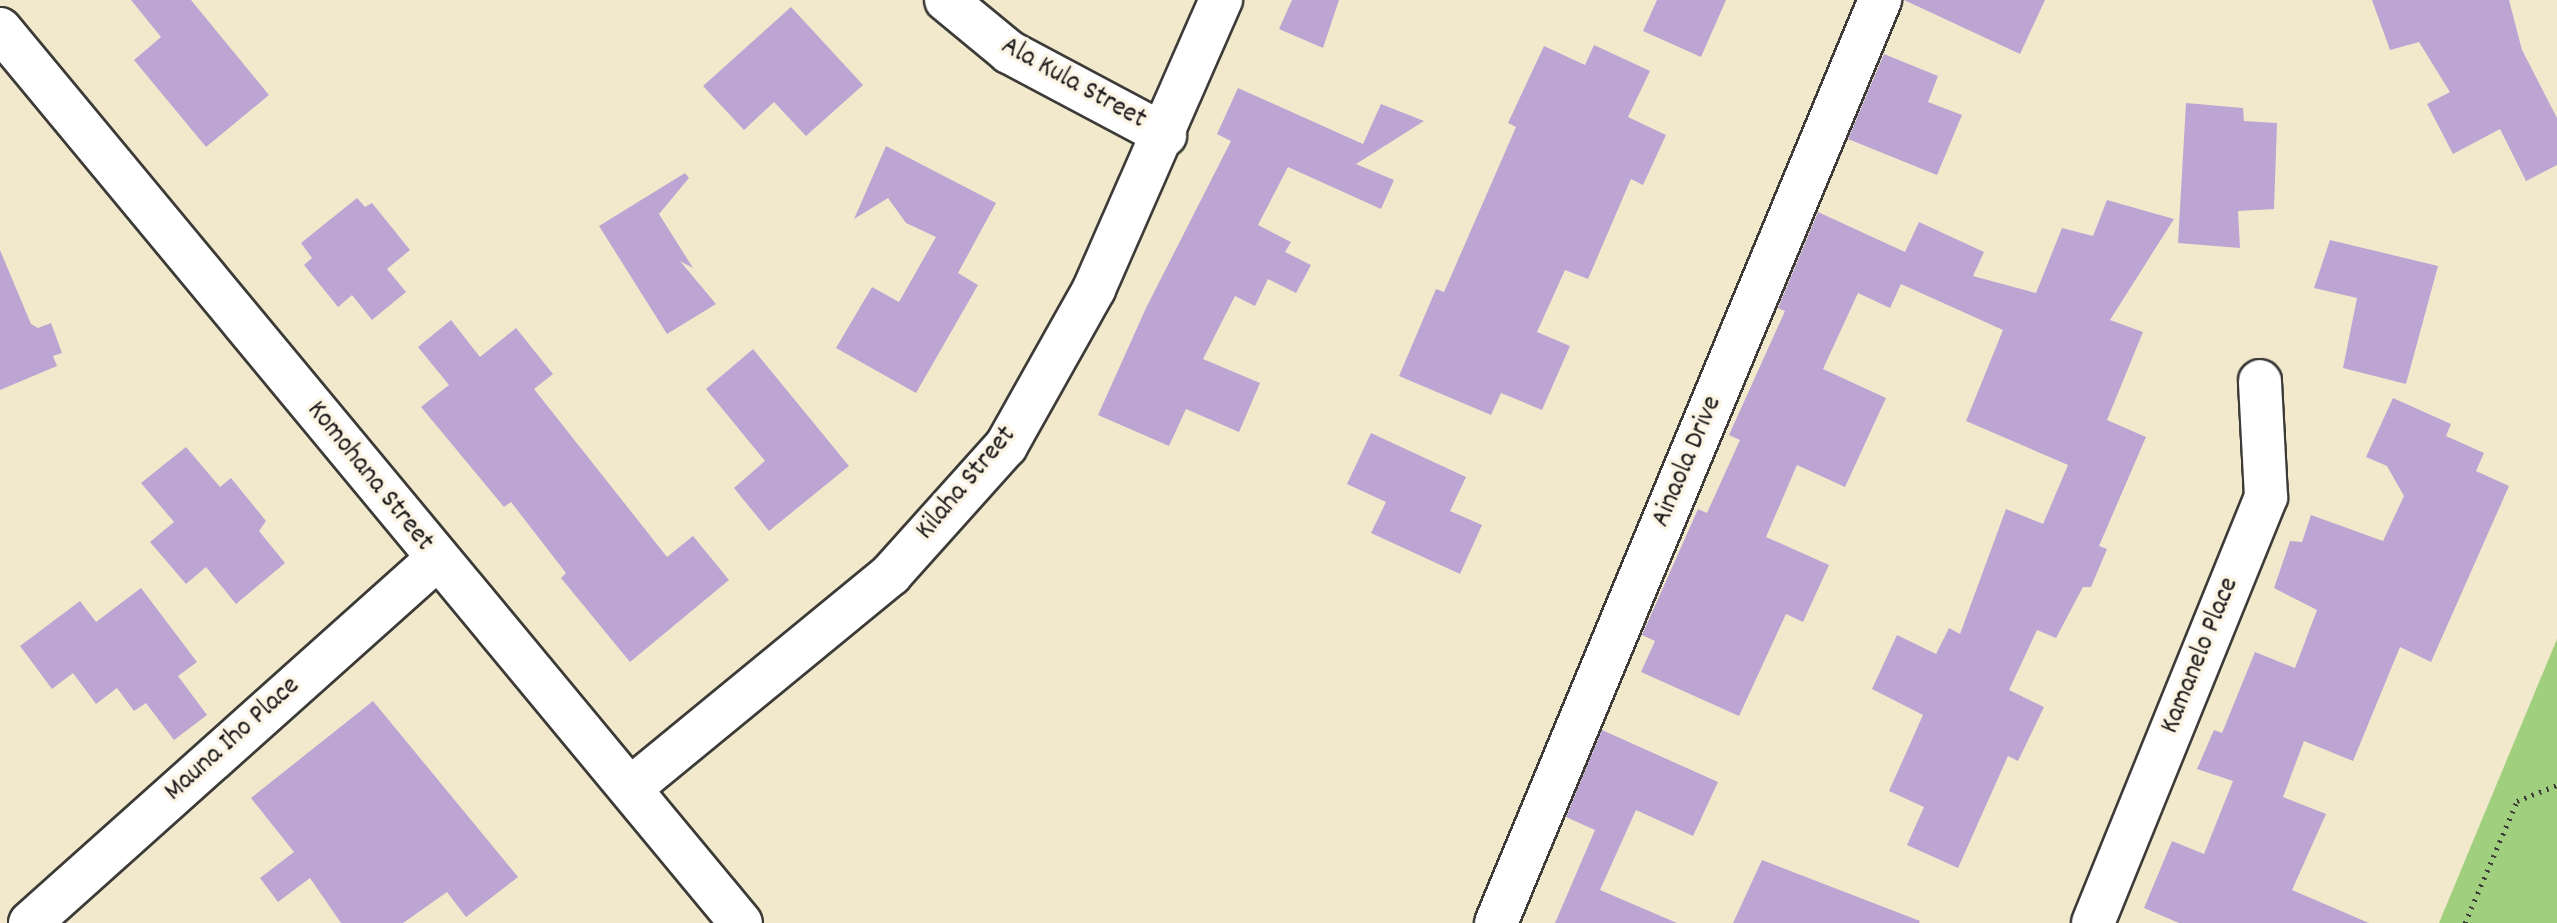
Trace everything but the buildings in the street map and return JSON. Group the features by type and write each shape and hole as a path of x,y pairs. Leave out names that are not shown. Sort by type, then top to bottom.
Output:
{"street":[{"name":"Ala Kula Street","path":"946,0 1009,52 1165,135"},
{"name":"Kilaha Street","path":"632,787 891,574 1006,446 1094,289 1165,135 1221,0"},
{"name":"Ainaola Drive","path":"1496,923 1880,0"},
{"name":"Komohana Street","path":"0,29 437,559 632,787 741,923"},
{"name":"Kamanelo Place","path":"2093,923 2266,497 2260,381"},
{"name":"Mauna Iho Place","path":"30,923 437,559"}],"path":[{"path":"2465,923 2517,801 2557,785"}],"green space":[{"path":"2557,639 2557,923 2439,923"}]}
